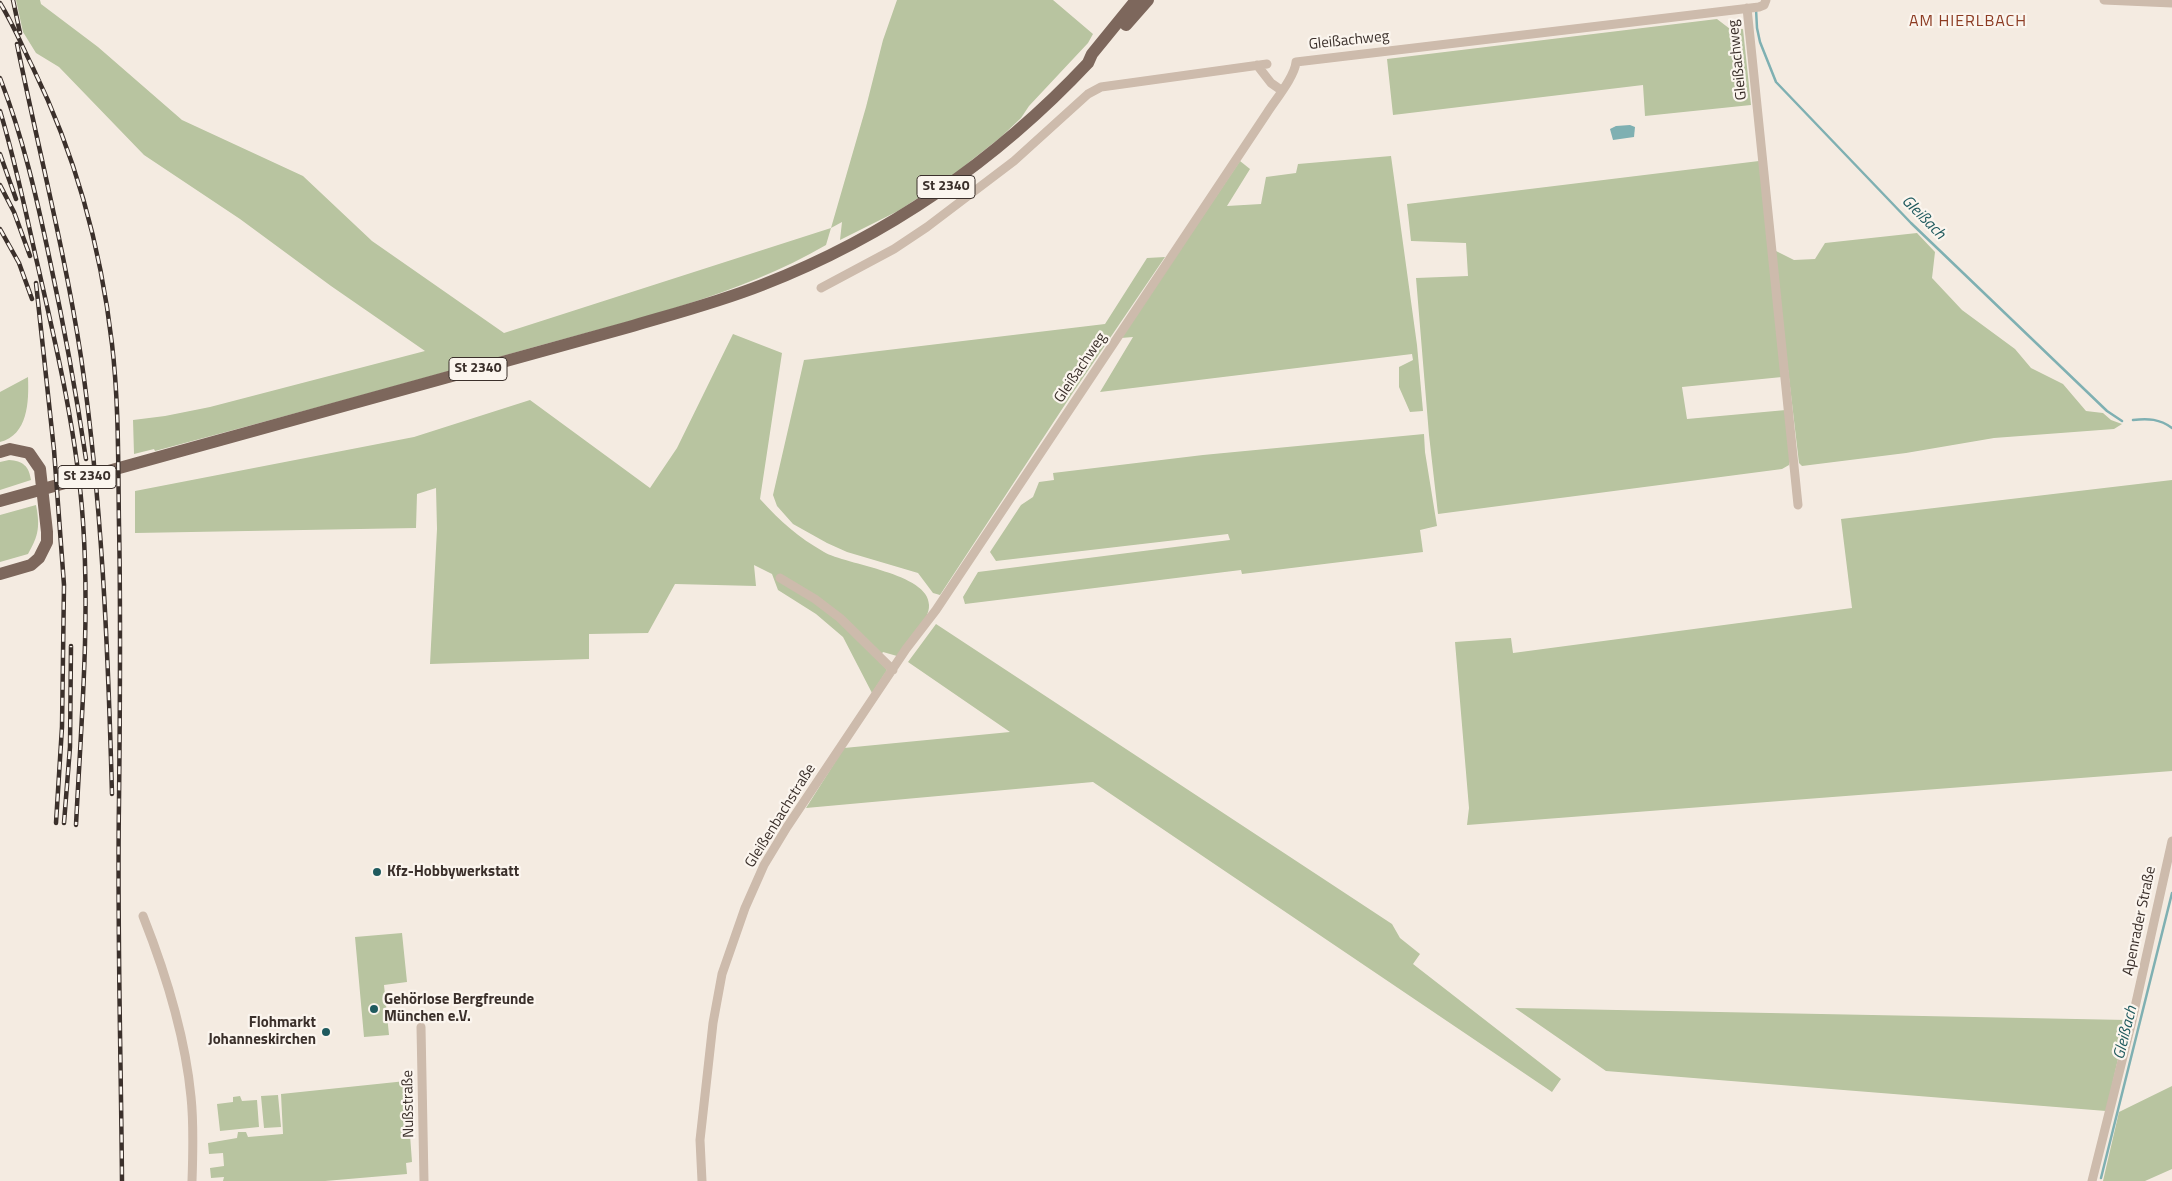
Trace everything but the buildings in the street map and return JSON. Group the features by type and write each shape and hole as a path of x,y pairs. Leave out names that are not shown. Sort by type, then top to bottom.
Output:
{"main road":[{"name":"St 2340","path":"1088,63 1092,54 1136,0"},
{"name":"St 2340","path":"0,501 700,306 762,285 808,266 849,246 922,204 966,173 1034,116 1088,63 1097,58 1148,0"},
{"path":"0,452 10,449 29,453 40,469 47,532 44,550 39,558 31,565 0,574"}],"street":[{"path":"1753,8 1764,4 1766,0"},
{"path":"2104,0 2172,3"},
{"name":"Gleißachweg","path":"936,610 1268,113 1281,90 1295,71 1296,62 1304,60 1753,8 1798,505"},
{"path":"821,288 894,249 927,227 1014,161 1088,94 1101,87 1267,64"},
{"path":"1257,65 1270,83 1281,90"},
{"path":"780,578 840,618 893,670"},
{"name":"Gleißenbachstraße","path":"702,1181 700,1140 713,1023 722,974 745,908 764,865 783,835 893,670 936,610"},
{"name":"Apenrader Straße","path":"2092,1181 2131,1025 2172,841"},
{"path":"143,916 173,1002 182,1041 192,1105 192,1181"},
{"name":"Nußstraße","path":"422,1027 424,1181"}],"green space":[{"path":"16,0 40,0 41,4 98,47 182,120 303,176 372,241 504,333 831,228 826,245 792,263 722,292 649,316 155,451 154,449 134,454 133,420 210,407 425,351 331,286 240,219 144,155 59,67 36,53 23,32"},
{"path":"897,0 1053,0 1093,34 1088,43 1029,106 1021,118 1001,137 949,178 898,211 840,240 842,222 831,228 883,40"},
{"path":"1717,19 1730,29 1743,29 1751,105 1645,116 1643,85 1393,115 1387,59"},
{"path":"1391,156 1417,345 1423,411 1410,412 1399,387 1399,367 1413,360 1412,354 1100,392 1133,337 1121,338 1240,161 1250,169 1227,206 1261,204 1266,177 1296,173 1298,164"},
{"path":"1759,161 1782,377 1682,387 1687,419 1786,410 1790,453 1789,465 1782,469 1438,514 1429,435 1416,278 1468,276 1466,243 1411,241 1407,204"},
{"path":"1917,233 1935,252 1932,278 1962,310 2015,349 2031,368 2063,384 2086,411 2103,413 2111,420 2122,424 2114,429 1994,438 1906,453 1802,466 1799,463 1774,250 1794,260 1815,259 1825,243"},
{"path":"1165,257 940,595 933,593 918,573 847,552 827,543 793,524 777,506 773,495 804,360 1105,324 1147,258"},
{"path":"733,334 782,353 760,499 790,528 824,552 902,578 916,585 925,594 929,605 926,618 897,656 883,652 878,659 887,670 872,693 843,637 816,614 778,590 772,574 754,565 756,586 675,584 648,633 589,634 589,659 430,664 437,529 436,488 417,494 416,528 135,533 135,491 414,437 530,400 650,488 677,448"},
{"path":"28,377 28,397 25,416 16,432 0,442 0,392"},
{"path":"1424,434 1425,452 1437,526 1420,530 1423,552 1242,574 1241,570 965,604 963,597 978,572 1230,540 1228,534 996,561 990,552 1021,505 1033,497 1039,482 1054,480 1053,473 1203,455"},
{"path":"9,460 22,463 29,471 31,480 0,490 0,462"},
{"path":"2172,480 2172,771 1467,825 1469,808 1455,642 1511,638 1513,653 1852,608 1841,519"},
{"path":"36,505 38,530 28,554 0,562 0,515"},
{"path":"936,624 1392,924 1400,938 1420,954 1413,964 1561,1079 1552,1092 1093,782 806,808 844,748 1010,732 908,662"},
{"name":"Gehörlose Bergfreunde München e.V.","path":"402,933 407,982 384,985 389,1035 364,1037 355,937"},
{"path":"1515,1008 2127,1020 2106,1111 1606,1071"},
{"path":"406,1081 412,1162 406,1163 407,1174 325,1181 223,1181 224,1177 211,1178 210,1168 224,1166 223,1153 209,1154 208,1143 237,1138 238,1132 246,1132 248,1137 283,1134 281,1094"},
{"path":"2172,1086 2172,1169 2145,1181 2103,1181 2119,1112"},
{"path":"278,1095 281,1127 264,1128 261,1096"},
{"path":"240,1096 242,1101 257,1100 259,1127 220,1131 217,1104 233,1102 233,1097"}],"water":[{"path":"1630,125 1635,127 1634,137 1613,140 1610,129 1616,126"}],"waterway":[{"name":"Gleißach","path":"1756,9 1760,42 1776,82 1911,223 2107,411 2122,421"},
{"name":"Gleißach","path":"2133,420 2154,420 2172,428"},
{"name":"Gleißach","path":"2101,1178 2172,893"}],"railway":[{"path":"13,0 20,33"},
{"path":"0,3 48,101 74,168 101,273 112,344 117,412 120,560 118,897 122,1181"},
{"path":"17,44 75,318 88,411 103,575 112,794"},
{"path":"0,78 29,168 40,215 65,335 86,459"},
{"path":"0,111 20,184 58,356 71,422 80,489 86,598 76,825"},
{"path":"0,154 16,199"},
{"path":"0,185 14,212 30,256"},
{"path":"0,229 19,263 32,299"},
{"path":"36,283 54,450 64,585 62,727 56,823"},
{"path":"64,823 70,747 71,646"}],"place":[{"name":"Kfz-Hobbywerkstatt","path":"377,872"},
{"name":"Gehörlose Bergfreunde München e.V.","path":"374,1009"},
{"name":"Flohmarkt Johanneskirchen","path":"326,1032"}],"district":[{"name":"AM HIERLBACH","path":"1968,22"}]}
